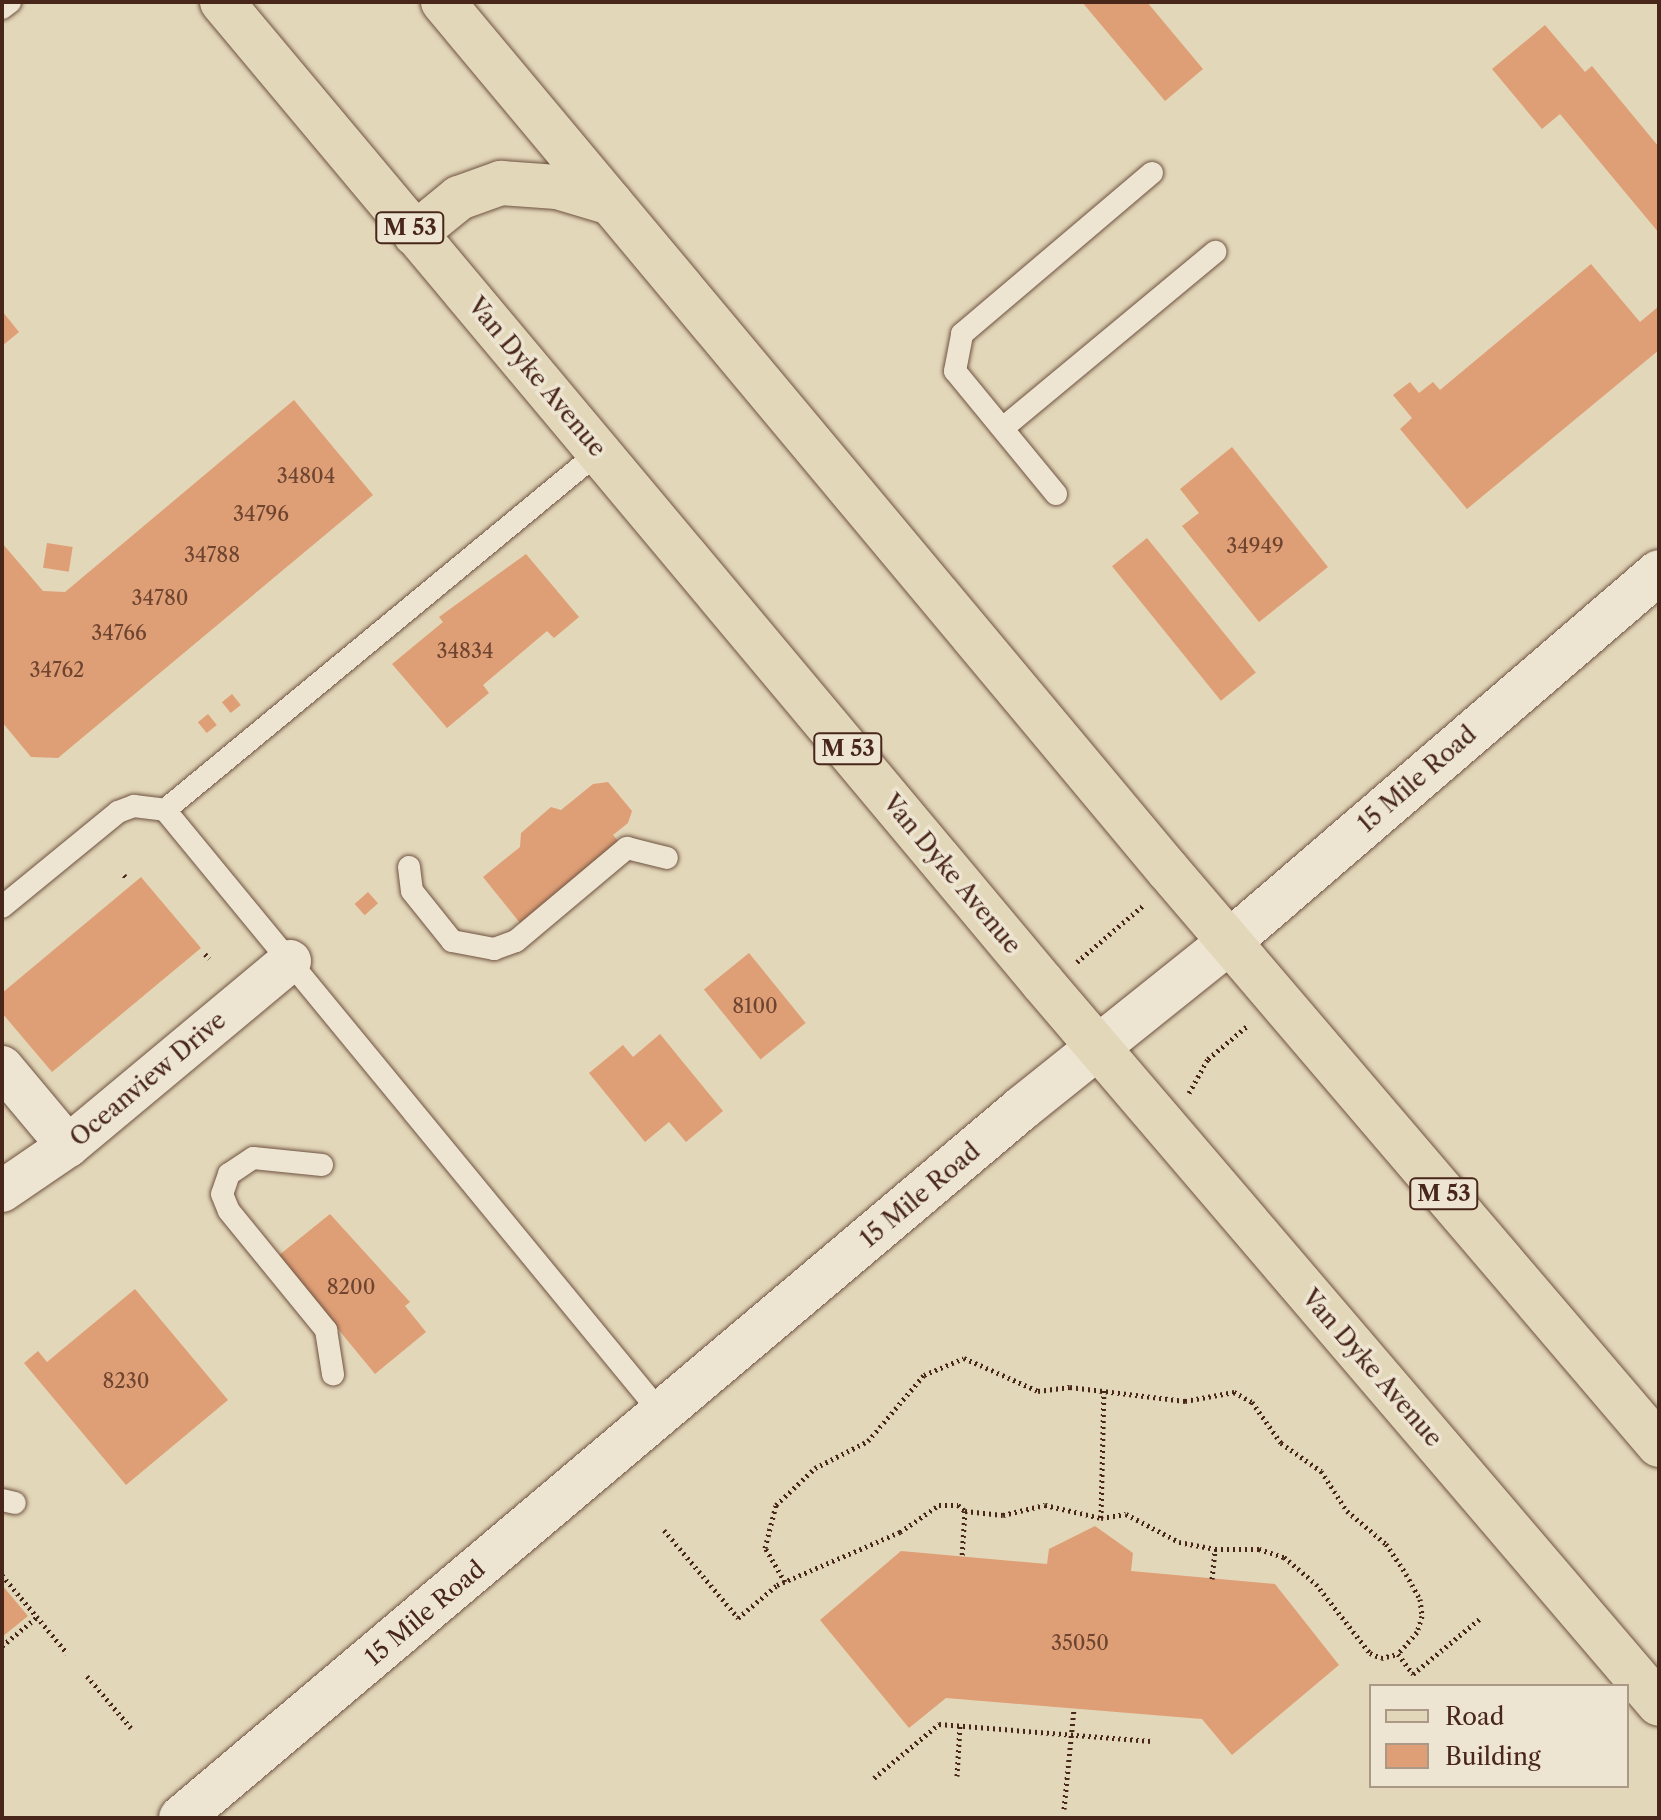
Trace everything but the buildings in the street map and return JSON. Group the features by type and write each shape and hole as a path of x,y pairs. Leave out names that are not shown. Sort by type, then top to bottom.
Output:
{"main road":[{"name":"Van Dyke Avenue","path":"222,2 1097,1046 1659,1704"},
{"name":"M 53","path":"443,2 1229,942 1659,1445"},
{"path":"415,234 459,198 501,183 557,187 611,203"},
{"name":"15 Mile Road","path":"181,1818 1097,1046 1229,942 1659,572"}],"street":[{"name":"Oceanview Drive","path":"2,1191 68,1146 290,961"},
{"path":"2,1067 68,1146"}],"lane":[{"path":"2,8 10,2"},
{"path":"1056,494 955,371 962,334 1152,173"},
{"path":"1003,428 1215,252"},
{"path":"165,810 600,451"},
{"path":"2,907 118,812 134,806 165,810 661,1413"},
{"path":"409,867 412,891 452,941 494,949 516,941 627,848 667,858"},
{"path":"322,1165 253,1158 229,1174 222,1194 229,1211 326,1330 333,1374"}],"path":[{"path":"1073,964 1149,900"},
{"path":"1186,1098 1208,1059 1251,1023"},
{"path":"664,1530 738,1618 785,1582 900,1532 939,1505 958,1505 965,1511 1003,1515 1045,1505 1101,1518 1134,1516 1179,1542 1215,1549 1259,1549 1284,1557 1316,1584 1370,1653 1381,1658 1398,1654 1417,1632 1422,1616 1420,1599 1386,1544 1347,1511 1321,1471 1281,1443 1252,1402 1234,1392 1185,1401 1104,1390 1038,1391 974,1361 943,1363 905,1395 868,1441 815,1468 776,1505 765,1548 785,1582"},
{"path":"1101,1518 1104,1390"},
{"path":"962,1557 965,1511"},
{"path":"1212,1579 1215,1549"},
{"path":"2,1575 67,1653"},
{"path":"2,1646 37,1617"},
{"path":"1398,1654 1413,1674 1482,1617"},
{"path":"87,1676 131,1728"},
{"path":"1064,1809 1074,1709"},
{"path":"874,1778 939,1724 1151,1741"},
{"path":"957,1776 960,1726"}]}
